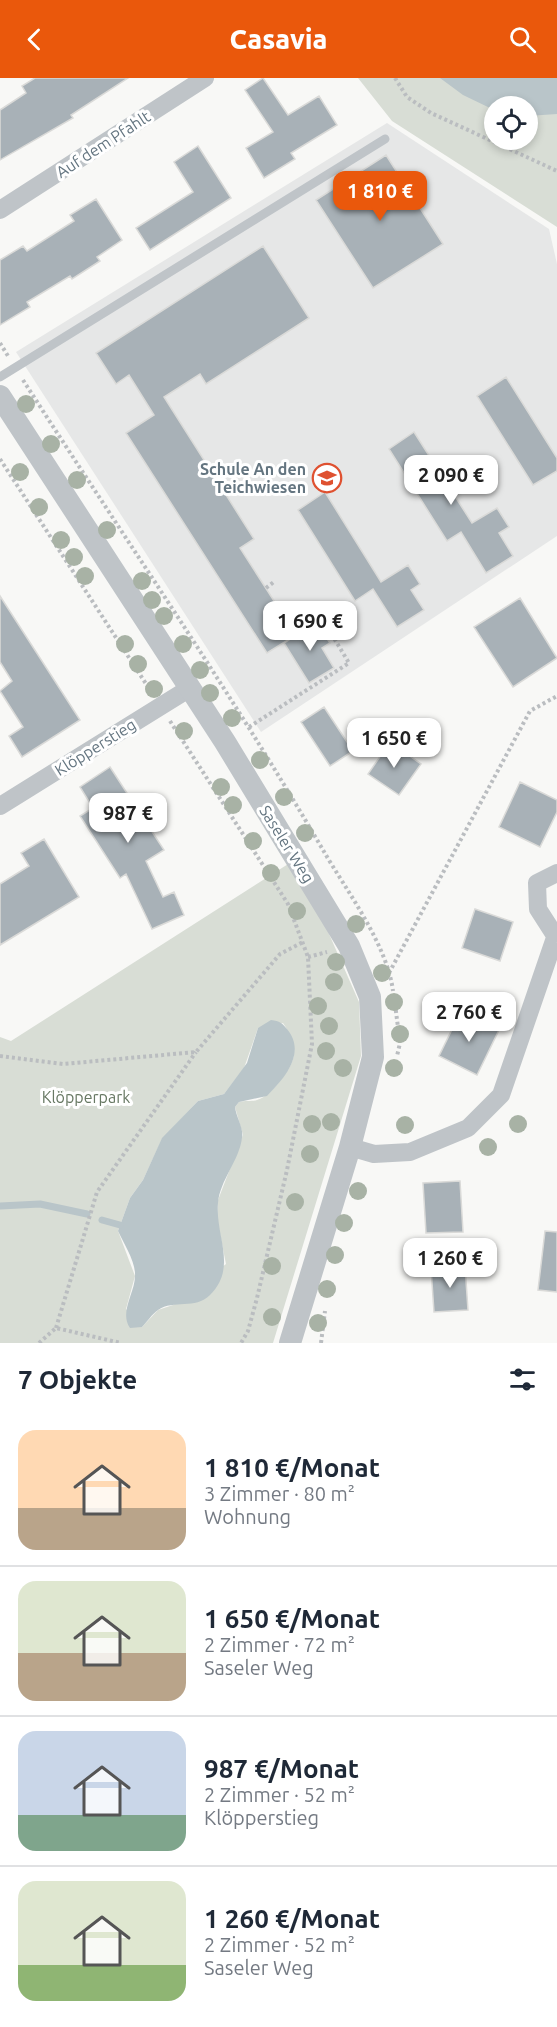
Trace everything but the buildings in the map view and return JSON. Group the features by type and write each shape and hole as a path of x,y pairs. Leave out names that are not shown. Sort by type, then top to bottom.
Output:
{"street":[{"name":"Auf dem Pfahlt","path":"0,210 205,78"},
{"name":"Saseler Weg","path":"0,396 225,742 349,946 370,997 374,1027 373,1057 350,1147 290,1343"},
{"name":"Klöpperstieg","path":"0,806 190,688"},
{"path":"350,1147 374,1154 410,1152 468,1128 501,1095 556,933 538,909 537,884 557,873"}],"lane":[{"path":"0,377 385,140"}],"path":[{"path":"395,78 407,97 431,113 557,171"},
{"path":"0,459 288,904 308,957 312,1044 270,1240 248,1331 241,1343"},
{"path":"266,588 275,581"},
{"path":"225,742 349,663 317,610 301,620 306,628"},
{"path":"389,973 530,711 557,696"},
{"path":"39,1343 56,1328 97,1192 196,1052 280,954 303,942"},
{"path":"0,1056 63,1064 196,1052"},
{"path":"56,1328 121,1343"}],"shaded area":[{"path":"440,78 557,78 557,114 538,115 538,96 484,96 484,105 463,95"},
{"name":"Schule An den Teichwiesen","path":"387,123 549,229 557,264 557,536 261,732 16,352"},
{"path":"271,1020 280,1023 293,1038 294,1056 286,1074 267,1096 239,1102 235,1107 242,1138 219,1195 218,1215 224,1262 223,1273 218,1284 204,1300 164,1307 142,1327 130,1328 126,1316 135,1271 132,1259 118,1231 130,1198 143,1180 162,1138 198,1101 224,1094 247,1063 258,1028"}],"green space":[{"path":"358,78 557,78 557,227 392,121"},
{"name":"Klöpperpark","path":"296,859 359,1002 361,1056 273,1343 0,1343 0,1037 11,1041","holes":["283,1023 294,1046 294,1053 293,1060 285,1074 264,1097 255,1101 239,1102 235,1107 243,1135 218,1200 217,1219 226,1264 173,1305 158,1310 142,1327 126,1309 135,1276 118,1231 130,1198 143,1180 162,1139 198,1101 224,1094 244,1068 258,1028"]}],"waterway":[{"path":"0,1206 40,1204 87,1214"},
{"path":"102,1220 120,1225"}],"place":[{"name":"Schule An den Teichwiesen","path":"327,478"}]}
